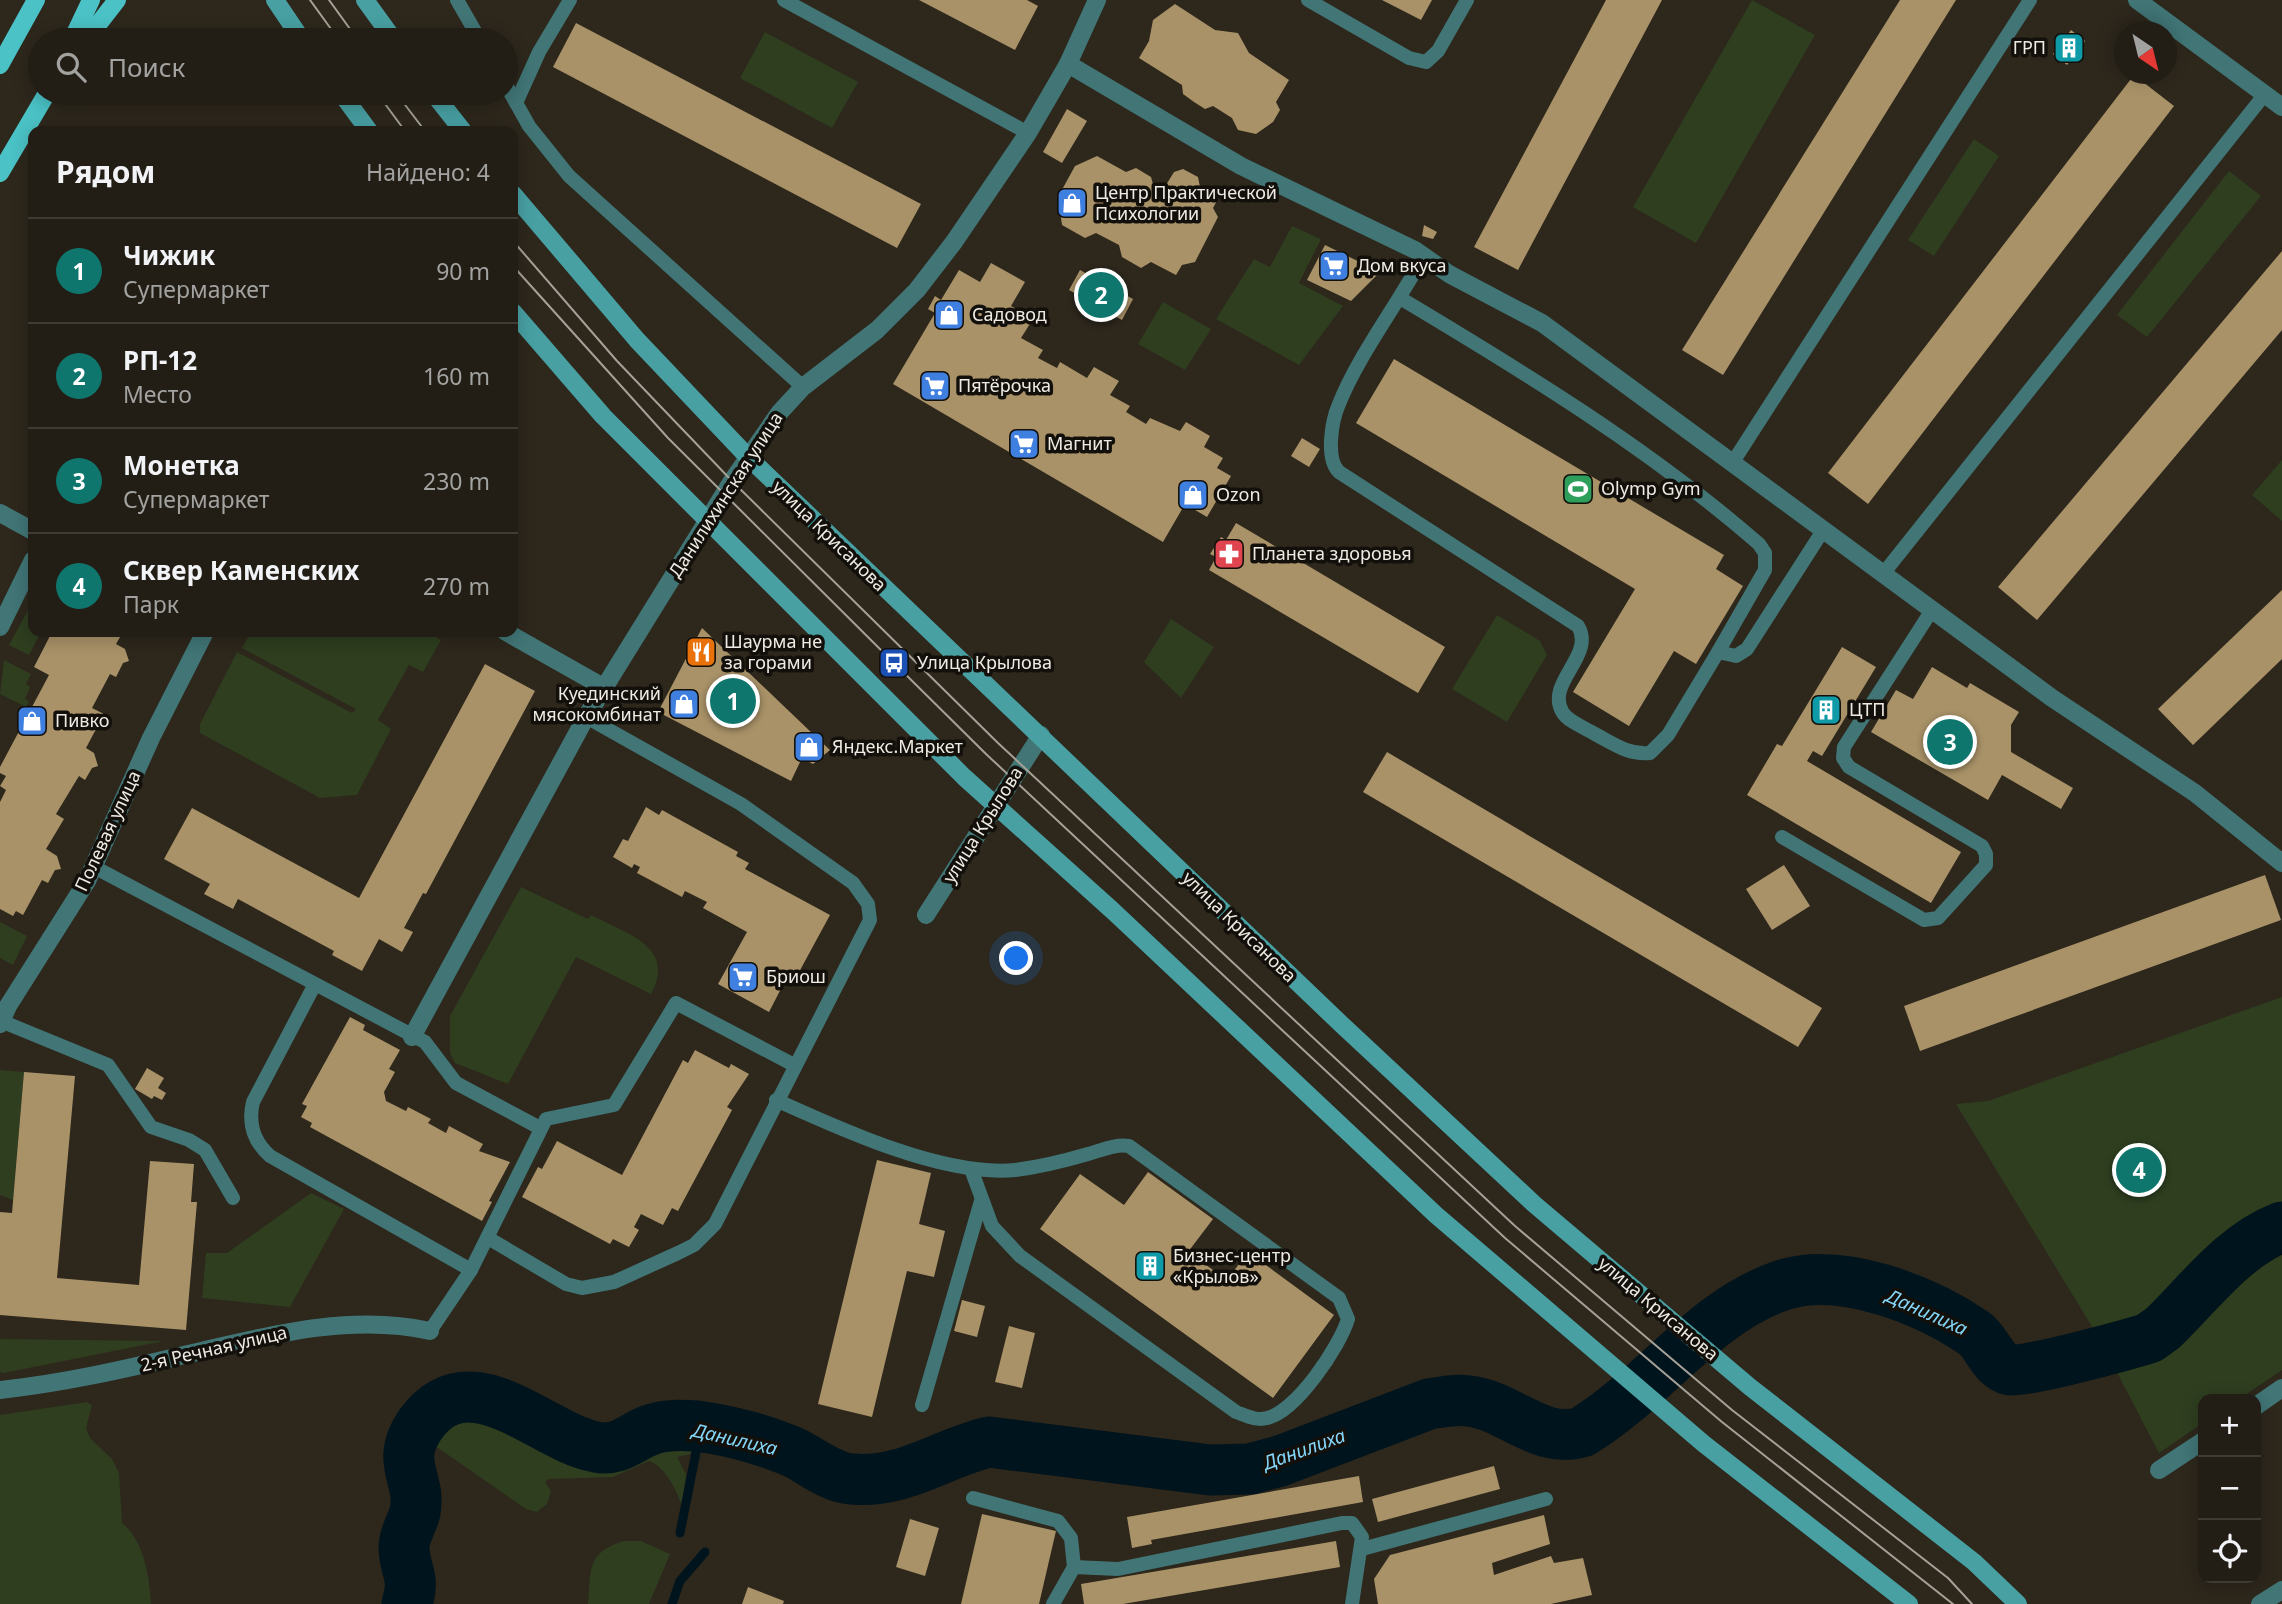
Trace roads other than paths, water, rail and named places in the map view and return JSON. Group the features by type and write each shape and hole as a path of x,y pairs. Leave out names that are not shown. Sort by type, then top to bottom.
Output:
{"main road":[{"path":"0,65 36,0"},
{"path":"78,28 91,0"},
{"path":"95,28 117,0"},
{"path":"275,0 294,28"},
{"path":"365,0 385,28"},
{"path":"0,173 40,105"},
{"path":"350,105 365,126"},
{"path":"442,105 459,126"},
{"name":"улица Крисанова","path":"518,200 637,340 748,457 1340,1023 1534,1204 1750,1387 1936,1532 2018,1604"},
{"path":"518,318 603,416 873,687 996,806 1292,1080 1507,1277 1704,1444 1909,1604"}],"street":[{"name":"Данилихинская улица","path":"412,1037 586,717 707,518 780,412 803,387 877,330 917,290 954,242 1028,133 1068,64 1097,0"},
{"path":"2137,0 2282,107"},
{"path":"1068,64 1241,166 1423,257 1449,274 1542,323 1733,462 1822,532 1883,573 2052,698 2195,793 2282,863"},
{"path":"0,513 28,528"},
{"path":"0,627 28,570"},
{"name":"Полевая улица","path":"2,1013 51,942 94,867 151,738 202,637"},
{"path":"515,637 605,688"},
{"name":"улица Крылова","path":"926,915 1041,735"},
{"name":"2-я Речная улица","path":"0,1390 69,1381 250,1339 316,1328 398,1325 430,1331"},
{"path":"2261,1403 2282,1388"},
{"path":"2159,1470 2198,1444"},
{"path":"2260,1604 2282,1590"}],"lane":[{"path":"457,0 473,28"},
{"path":"518,99 539,52 570,0"},
{"path":"784,0 1028,133"},
{"path":"1308,0 1409,58 1426,62 1438,51 1467,0"},
{"path":"1733,462 2030,0"},
{"path":"1883,573 2265,94"},
{"path":"517,105 529,127 569,176 803,387"},
{"path":"1400,298 1515,367 1618,436 1759,544 1765,553 1765,570 1718,652 1661,746 1650,753 1627,752 1563,713 1559,702 1560,691 1583,644 1583,634 1578,626 1335,468 1334,422 1338,405 1423,257"},
{"path":"1718,652 1736,656 1747,649 1822,532"},
{"path":"1782,837 1924,920 1938,918 1986,866 1986,854 1982,846 1849,766 1843,758 1844,747 1932,610"},
{"path":"488,1238 566,1284 582,1288 614,1282 694,1245 715,1224 794,1065 867,930 870,913 864,896 853,883 741,804 586,717"},
{"path":"94,867 314,986 425,1042 456,1083 540,1128"},
{"path":"314,986 253,1102 251,1124 257,1140 270,1156 471,1270"},
{"path":"430,1331 471,1270 546,1119 614,1105 676,1003 794,1065"},
{"path":"2,1013 108,1065 151,1127 189,1140 205,1150 233,1198"},
{"path":"776,1100 882,1145 971,1169 1016,1170 1060,1162 1109,1147 1129,1146 1141,1151 1339,1298 1347,1312 1345,1328 1292,1403 1270,1418 1258,1420 1236,1412 1020,1256 992,1226 971,1169"},
{"path":"922,1405 981,1200"},
{"path":"973,1499 1058,1521 1071,1538 1074,1567 1053,1604"},
{"path":"1362,1549 1546,1499"},
{"path":"1074,1567 1118,1569 1342,1522 1352,1523 1359,1529 1362,1549 1352,1604"}],"waterway":[{"name":"Данилиха","path":"407,1604 410,1580 404,1543 415,1512 416,1500 409,1450 420,1425 440,1405 461,1398 483,1399 506,1406 575,1440 604,1448 618,1446 650,1430 668,1426 697,1426 721,1430 784,1448 830,1473 852,1479 888,1477 989,1442 1210,1470 1250,1469 1280,1461 1429,1404 1448,1401 1463,1400 1483,1404 1552,1433 1567,1435 1582,1432 1632,1395 1728,1313 1783,1285 1806,1280 1856,1283 1908,1298 1974,1333 1999,1364 2010,1370 2056,1363 2149,1338 2163,1328 2233,1258 2264,1235 2282,1227"},
{"path":"680,1533 701,1427"},
{"path":"672,1604 680,1581 705,1552"}],"tram line":[{"path":"310,0 330,28"},
{"path":"329,0 349,28"},
{"path":"386,105 401,126"},
{"path":"405,105 421,126"},
{"path":"518,247 617,361 732,481 998,743 1321,1045 1515,1226 1732,1410 1948,1578 1972,1604"},
{"path":"518,272 668,438 986,754 1505,1238 1722,1422 1953,1604"}],"place":[{"name":"ГРП","path":"2069,48"},
{"name":"Центр Практической Психологии","path":"1072,203"},
{"name":"Дом вкуса","path":"1334,266"},
{"name":"РП-12","path":"1101,295"},
{"name":"Садовод","path":"949,315"},
{"name":"Пятёрочка","path":"935,386"},
{"name":"Магнит","path":"1024,444"},
{"name":"Olymp Gym","path":"1578,489"},
{"name":"Ozon","path":"1193,495"},
{"name":"Планета здоровья","path":"1229,554"},
{"name":"Шаурма не за горами","path":"701,652"},
{"name":"Улица Крылова","path":"894,663"},
{"name":"Чижик","path":"733,701"},
{"name":"Куединский мясокомбинат","path":"684,704"},
{"name":"ЦТП","path":"1826,710"},
{"name":"Пивко","path":"32,721"},
{"name":"Монетка","path":"1950,742"},
{"name":"Яндекс.Маркет","path":"809,747"},
{"name":"Бриош","path":"743,977"},
{"name":"Сквер Каменских","path":"2139,1170"},
{"name":"Бизнес-центр «Крылов»","path":"1150,1266"}]}
